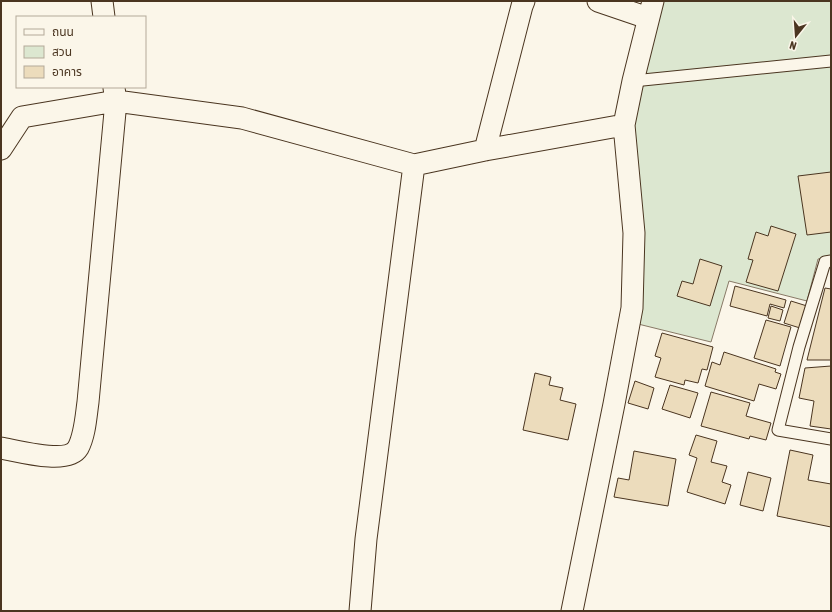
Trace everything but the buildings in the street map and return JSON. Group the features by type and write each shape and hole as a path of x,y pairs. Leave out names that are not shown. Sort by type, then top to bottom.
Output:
{"street":[{"path":"102,1 104,16"},
{"path":"485,150 524,1"},
{"path":"572,611 632,308 634,233 624,124 651,9 598,1"},
{"path":"1,149 22,117 115,94 242,118 414,165 624,124"},
{"path":"1,448 29,454 69,455 78,448 82,436 88,402 115,94"},
{"path":"360,611 366,539 414,165"}],"lane":[{"path":"633,81 831,61"},
{"path":"831,261 825,262 799,347 778,430 831,439"}],"green space":[{"path":"662,1 831,1 831,257 818,259 807,301 729,281 711,342 634,323 633,120"}]}
